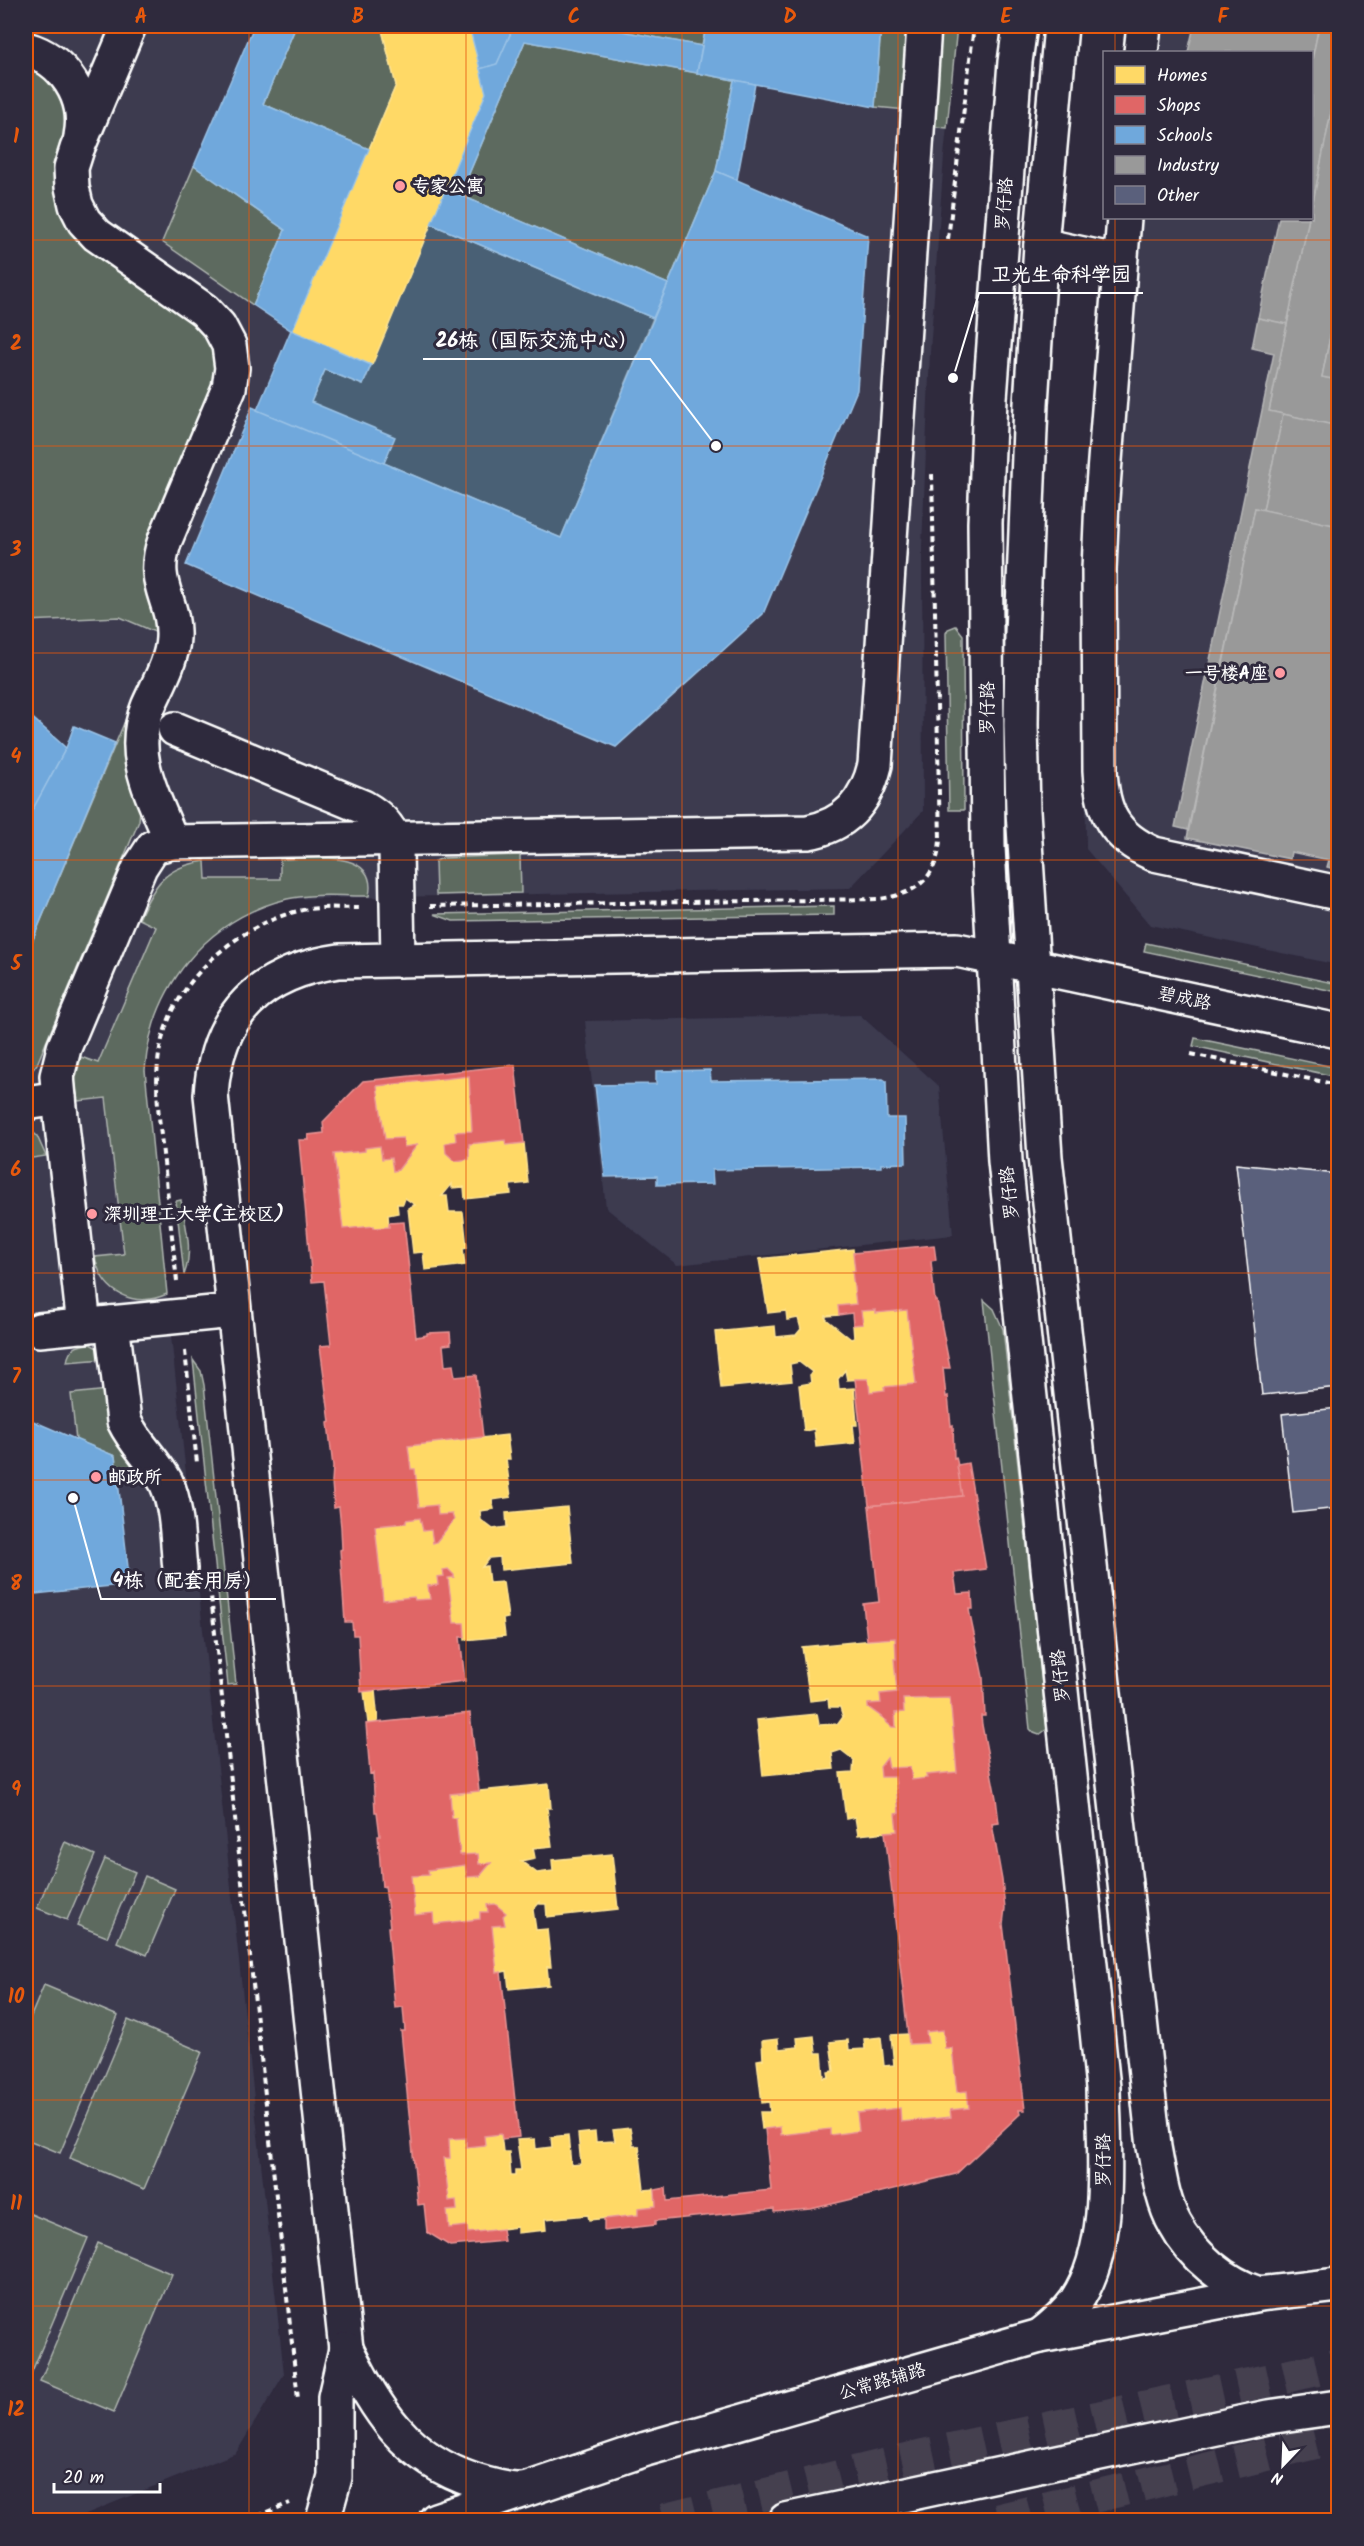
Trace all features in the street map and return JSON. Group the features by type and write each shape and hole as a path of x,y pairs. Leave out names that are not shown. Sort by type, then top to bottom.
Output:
{"main road":[{"path":"26,30 34,26"},
{"path":"77,149 129,26"},
{"path":"180,1569 171,1497 165,1482 130,1434 124,1421 98,1325 58,1098 57,1076 60,1059 141,867 153,847 172,842 807,832 842,819 851,812 864,796 875,765 924,26"},
{"name":"罗仔路","path":"1020,26 1015,62 995,323 985,524 988,847 1005,1161 1103,2088 1103,2198 1099,2243 1095,2259 1086,2284 1076,2302 1062,2318 1040,2336"},
{"name":"罗仔路","path":"1061,26 1041,245 1031,404 1021,725 1032,965 1045,1157 1154,2147 1161,2188 1174,2223 1186,2241 1215,2270 1259,2294"},
{"path":"1141,51 1144,26"},
{"path":"26,49 39,53 60,67 74,87 79,99 82,129 71,177 73,197 84,221 107,243 195,303 211,317 225,336 231,357 229,388 165,540 160,560 161,590 171,615 173,639 167,664 142,723 139,740 143,768 172,842"},
{"path":"1124,219 1102,499 1099,570 1100,770 1101,793 1107,815 1135,846 1154,854 1338,892"},
{"path":"1041,245 1120,262"},
{"path":"175,729 363,807 384,822 394,839 397,857 398,960"},
{"name":"碧成路","path":"346,2349 211,1095 214,1064 234,1019 266,986 294,971 339,961 957,950 1338,1030"},
{"path":"26,1103 58,1098"},
{"path":"39,1330 234,1311"},
{"name":"公常路辅路","path":"436,2520 657,2445 1040,2336 1259,2294 1338,2285"},
{"path":"346,2349 398,2432 422,2455 466,2478 493,2487 525,2490"},
{"path":"322,2520 335,2477 335,2397 346,2349"},
{"path":"786,2520 1268,2417 1338,2407"}],"path":[{"path":"946,248 974,26"},
{"path":"427,906 879,899 900,896 926,880 936,863 940,840 932,471"},
{"path":"1191,1054 1338,1085"},
{"path":"220,1685 293,2357"},
{"path":"248,2520 297,2500"}],"shaded area":[{"name":"深圳理工大学(主校区)","path":"26,26 957,26 944,156 930,352 922,547 923,811 850,888 290,899 271,904 238,919 201,946 173,981 153,1023 146,1048 145,1070 149,1134 284,2374 236,2453 71,2520 26,2520"},
{"path":"1125,26 1338,26 1338,965 1150,925 1086,849 1084,563 1092,389 1107,219 1313,219 1313,51 1123,51"},
{"path":"860,1015 939,1086 953,1235 677,1265 606,1208 585,1021"}],"green space":[{"path":"296,26 381,26 396,85 369,149 263,104"},
{"path":"595,26 706,26 702,46"},
{"path":"881,26 913,26 907,110 875,107"},
{"path":"935,26 957,26 947,128 928,126"},
{"path":"525,41 734,80 716,171 668,284 460,195"},
{"path":"26,60 43,68 68,103 60,183 198,319 221,363 155,540 162,635 120,617 26,621"},
{"path":"194,166 285,230 253,305 162,242"},
{"path":"956,626 963,635 964,810 949,810 946,633 948,629"},
{"path":"149,664 154,666 139,821 37,1064 26,1079 26,956"},
{"path":"520,855 521,893 436,895 435,861 444,858"},
{"path":"324,858 353,863 363,870 369,880 369,896 297,897 258,909 231,923 208,940 188,961 171,985 158,1011 145,1070 167,1294 143,1300 121,1295 105,1280 95,1257 124,1254 106,1098 78,1101 75,1081 81,1057 98,1063 156,927 139,919 150,896 163,879 180,868 205,861 206,879 280,879 280,859"},
{"path":"834,906 834,915 453,921 434,914"},
{"path":"1146,943 1338,984 1338,992 1144,951"},
{"path":"1195,1038 1338,1068 1338,1077 1193,1046"},
{"path":"26,1126 37,1136 46,1156 26,1159"},
{"path":"181,1200 188,1247 184,1275 176,1201"},
{"path":"984,1300 994,1309 1003,1329 1047,1729 1039,1735 1030,1729"},
{"path":"90,1344 101,1350 104,1359 67,1362 74,1348"},
{"path":"193,1360 201,1371 204,1385 236,1684 228,1685"},
{"path":"108,1390 146,1473 117,1476 115,1456 76,1440 71,1394"},
{"path":"65,1842 95,1855 67,1920 37,1908"},
{"path":"105,1859 135,1872 107,1937 77,1925"},
{"path":"145,1876 175,1889 147,1955 117,1942"},
{"path":"44,1985 118,2016 60,2153 26,2139 26,2028"},
{"path":"128,2020 202,2052 144,2189 70,2158"},
{"path":"26,2212 88,2238 30,2376 26,2374"},
{"path":"98,2243 172,2274 114,2412 40,2381"}],"water":[{"path":"431,224 653,318 561,538 384,463 311,402 325,370 363,385"}],"building: Homes":[{"name":"专家公寓","path":"381,26 469,26 486,93 372,365 292,331 396,85"},
{"path":"469,1076 472,1131 455,1132 456,1141 445,1143 446,1153 455,1161 469,1159 469,1144 505,1140 506,1145 524,1143 528,1183 510,1185 511,1194 465,1199 464,1187 452,1188 452,1184 442,1196 447,1196 449,1212 463,1212 467,1248 463,1249 465,1265 425,1270 423,1252 413,1253 408,1208 415,1205 405,1198 403,1204 397,1204 398,1213 388,1215 389,1227 343,1229 334,1154 365,1151 365,1148 380,1146 382,1159 391,1158 393,1171 398,1170 417,1145 404,1147 403,1138 385,1139 377,1086"},
{"path":"853,1249 855,1271 852,1271 856,1304 838,1306 839,1315 826,1316 826,1319 851,1339 854,1338 853,1325 863,1324 861,1311 876,1310 876,1313 907,1310 916,1384 884,1387 885,1390 870,1392 868,1379 847,1380 845,1370 838,1379 839,1389 854,1388 857,1425 853,1425 855,1443 816,1447 814,1429 804,1431 799,1385 811,1383 812,1372 799,1362 790,1364 792,1381 721,1388 715,1332 775,1326 776,1337 796,1335 801,1329 798,1318 787,1320 786,1311 768,1313 759,1259"},
{"path":"507,1435 510,1459 506,1459 511,1497 492,1500 494,1509 480,1511 481,1520 493,1529 507,1527 506,1513 567,1507 573,1563 501,1570 500,1557 489,1558 482,1567 487,1566 489,1583 503,1582 508,1618 503,1619 505,1636 465,1640 464,1623 454,1623 448,1578 454,1575 448,1569 443,1570 444,1576 437,1577 438,1585 428,1586 430,1599 415,1600 414,1597 383,1600 375,1526 406,1523 406,1520 420,1518 423,1531 431,1530 433,1543 436,1542 454,1520 452,1514 438,1515 437,1505 419,1507 415,1469 411,1469 408,1446"},
{"path":"895,1638 897,1692 880,1694 881,1703 868,1704 868,1707 892,1727 896,1727 895,1713 904,1712 903,1699 950,1698 957,1772 926,1775 927,1778 912,1780 910,1767 889,1768 887,1758 880,1767 881,1777 895,1777 899,1813 895,1814 897,1831 858,1835 855,1817 846,1819 840,1773 853,1772 854,1760 841,1750 832,1753 834,1769 763,1776 757,1720 817,1714 819,1725 838,1724 843,1717 840,1707 829,1707 828,1699 810,1701 802,1647"},
{"path":"375,1691 378,1722 368,1723 364,1692"},
{"path":"549,1784 551,1808 547,1808 552,1846 533,1848 535,1858 521,1861 537,1873 553,1871 552,1860 612,1854 618,1909 547,1917 546,1904 540,1904 540,1902 533,1910 536,1930 547,1929 551,1967 547,1967 549,1985 509,1989 507,1971 497,1973 492,1926 505,1925 503,1916 506,1913 495,1904 487,1905 488,1912 480,1912 480,1919 434,1924 433,1913 415,1915 411,1876 429,1875 428,1870 465,1865 467,1877 480,1876 491,1863 479,1864 478,1854 460,1855 456,1818 452,1818 450,1794"},
{"path":"943,2030 945,2048 952,2048 957,2092 967,2091 969,2108 950,2110 951,2117 901,2122 900,2108 857,2113 859,2131 830,2135 830,2129 781,2135 780,2127 762,2129 760,2112 770,2112 769,2102 762,2103 757,2060 763,2059 762,2041 778,2039 779,2049 798,2047 797,2038 814,2036 816,2053 822,2053 824,2078 829,2077 828,2072 834,2071 830,2042 848,2040 849,2050 865,2049 864,2039 881,2037 884,2066 894,2065 891,2035 908,2034 909,2044 928,2043 926,2032"},
{"path":"630,2128 633,2146 639,2146 644,2190 654,2189 656,2206 638,2208 638,2215 589,2220 588,2215 545,2219 546,2230 517,2233 517,2227 468,2233 467,2226 449,2228 447,2211 457,2210 456,2200 449,2201 444,2158 450,2158 449,2139 466,2138 466,2147 485,2145 484,2136 501,2134 503,2152 509,2152 511,2176 515,2176 515,2170 521,2170 517,2140 535,2139 536,2149 552,2147 551,2137 568,2135 571,2165 581,2164 578,2134 595,2132 596,2142 615,2141 613,2130"}],"building: Shops":[{"path":"515,1065 524,1143 506,1145 505,1140 469,1144 469,1159 455,1161 446,1153 445,1143 456,1141 455,1132 472,1131 469,1076 377,1086 385,1139 403,1138 404,1147 417,1145 398,1170 393,1171 391,1158 382,1159 380,1146 365,1148 365,1151 334,1154 343,1229 389,1227 389,1223 404,1222 416,1337 427,1335 427,1333 450,1332 451,1344 443,1345 445,1366 453,1365 455,1377 476,1375 483,1437 408,1446 411,1469 415,1469 419,1507 437,1505 438,1515 452,1514 454,1520 436,1542 433,1543 431,1530 423,1531 420,1518 406,1520 406,1523 375,1526 383,1600 414,1597 415,1600 430,1599 428,1586 438,1585 437,1577 444,1576 443,1570 448,1569 454,1575 448,1578 454,1623 464,1623 465,1637 460,1637 465,1681 361,1692 358,1635 353,1635 352,1622 345,1622 340,1550 342,1549 341,1527 339,1507 334,1508 333,1467 328,1423 330,1422 320,1346 331,1345 324,1281 312,1282 299,1140 309,1140 308,1135 324,1133 323,1122 363,1081"},
{"path":"934,1245 936,1260 931,1261 935,1301 937,1301 950,1368 943,1368 951,1426 953,1425 954,1458 956,1457 960,1474 962,1496 869,1506 855,1379 868,1379 870,1392 885,1390 884,1387 916,1384 907,1310 876,1313 876,1310 861,1311 863,1324 853,1325 852,1313 839,1315 838,1306 856,1304 852,1271 855,1271 853,1253"},
{"path":"968,1463 986,1569 954,1573 957,1594 972,1593 973,1609 969,1609 983,1677 985,1716 981,1716 999,1823 992,1824 1002,1880 1005,1908 1003,1924 1025,2110 1019,2110 1020,2114 956,2174 811,2209 774,2212 774,2209 655,2221 655,2225 604,2231 604,2219 638,2215 638,2208 656,2206 655,2190 666,2188 667,2201 771,2190 765,2129 780,2127 781,2135 830,2129 830,2135 859,2131 857,2113 900,2108 901,2122 951,2117 950,2110 969,2108 967,2091 957,2092 952,2048 945,2048 943,2030 926,2032 928,2043 909,2044 885,1832 897,1831 895,1814 899,1813 895,1777 881,1777 880,1767 887,1758 889,1768 910,1767 912,1780 927,1778 926,1775 957,1772 950,1698 903,1699 904,1712 895,1713 896,1727 892,1727 868,1707 868,1704 881,1703 880,1694 897,1692 895,1638 867,1640 863,1604 879,1602 869,1506 962,1496 957,1465"},
{"path":"470,1713 479,1791 450,1794 452,1818 456,1818 460,1855 478,1854 479,1864 491,1863 480,1876 467,1877 465,1865 428,1870 429,1875 411,1876 415,1915 433,1913 434,1924 480,1919 480,1912 488,1912 487,1905 495,1904 506,1913 503,1916 505,1925 492,1926 497,1973 501,1972 519,2137 502,2139 501,2134 484,2136 485,2145 466,2147 466,2138 449,2139 450,2158 444,2158 449,2201 456,2200 457,2210 447,2211 449,2228 467,2226 468,2233 502,2229 504,2241 450,2246 427,2232 424,2204 418,2205 401,2031 405,2031 403,2007 395,2008 388,1927 390,1927 385,1886 382,1887 378,1836 380,1836 377,1812 375,1812 373,1773 370,1774 366,1724"}],"building: Schools":[{"path":"254,26 296,26 263,104 369,149 292,331 253,305 285,230 194,166"},
{"path":"469,26 514,26 497,64 480,69"},
{"path":"514,26 595,26 702,46 697,73 525,41 460,195 668,284 653,318 431,224 486,93 480,69 497,64"},
{"path":"706,26 881,26 875,107 697,73"},
{"path":"734,80 755,84 737,180 716,171"},
{"path":"716,171 868,236 857,390 763,614 616,747 186,565 252,407 561,538"},
{"path":"291,330 371,365 363,385 325,370 311,402 395,437 384,463 257,410"},
{"path":"26,712 66,748 26,822"},
{"path":"74,726 115,743 26,956 26,822 66,748"},
{"path":"710,1070 711,1081 883,1079 886,1081 887,1118 905,1118 906,1163 881,1164 881,1167 712,1170 713,1184 657,1185 657,1176 605,1177 595,1085 656,1084 656,1071"},
{"path":"26,1418 115,1456 130,1584 26,1595"}],"building: Industry":[{"path":"1194,26 1319,26 1313,55 1313,51 1188,51"},
{"path":"1319,26 1338,26 1338,78 1313,202 1313,55"},
{"path":"1338,78 1338,297 1322,377 1338,380 1338,426 1269,411 1309,219 1313,219 1313,202"},
{"path":"1279,219 1309,219 1287,324 1258,318"},
{"path":"1338,297 1338,380 1322,377"},
{"path":"1258,318 1287,324 1269,411 1283,414 1263,510 1255,508 1188,830 1175,827 1274,353 1252,348"},
{"path":"1283,414 1338,426 1338,526 1263,510"},
{"name":"一号楼A座","path":"1255,508 1338,526 1338,870 1327,867 1329,860 1291,852 1290,859 1187,838"}],"building: Other":[{"path":"1236,1164 1338,1174 1338,1387 1262,1395"},
{"path":"1338,1408 1338,1508 1293,1513 1282,1414"}],"tunnel":[{"path":"664,2520 925,2455 1338,2365"},
{"path":"998,2520 1338,2437"}],"place":[{"name":"专家公寓","path":"400,186"},
{"name":"卫光生命科学园","path":"953,378"},
{"name":"26栋（国际交流中心）","path":"716,446"},
{"name":"一号楼A座","path":"1280,673"},
{"name":"深圳理工大学(主校区)","path":"92,1214"},
{"name":"邮政所","path":"96,1477"},
{"name":"4栋（配套用房）","path":"73,1498"}]}
